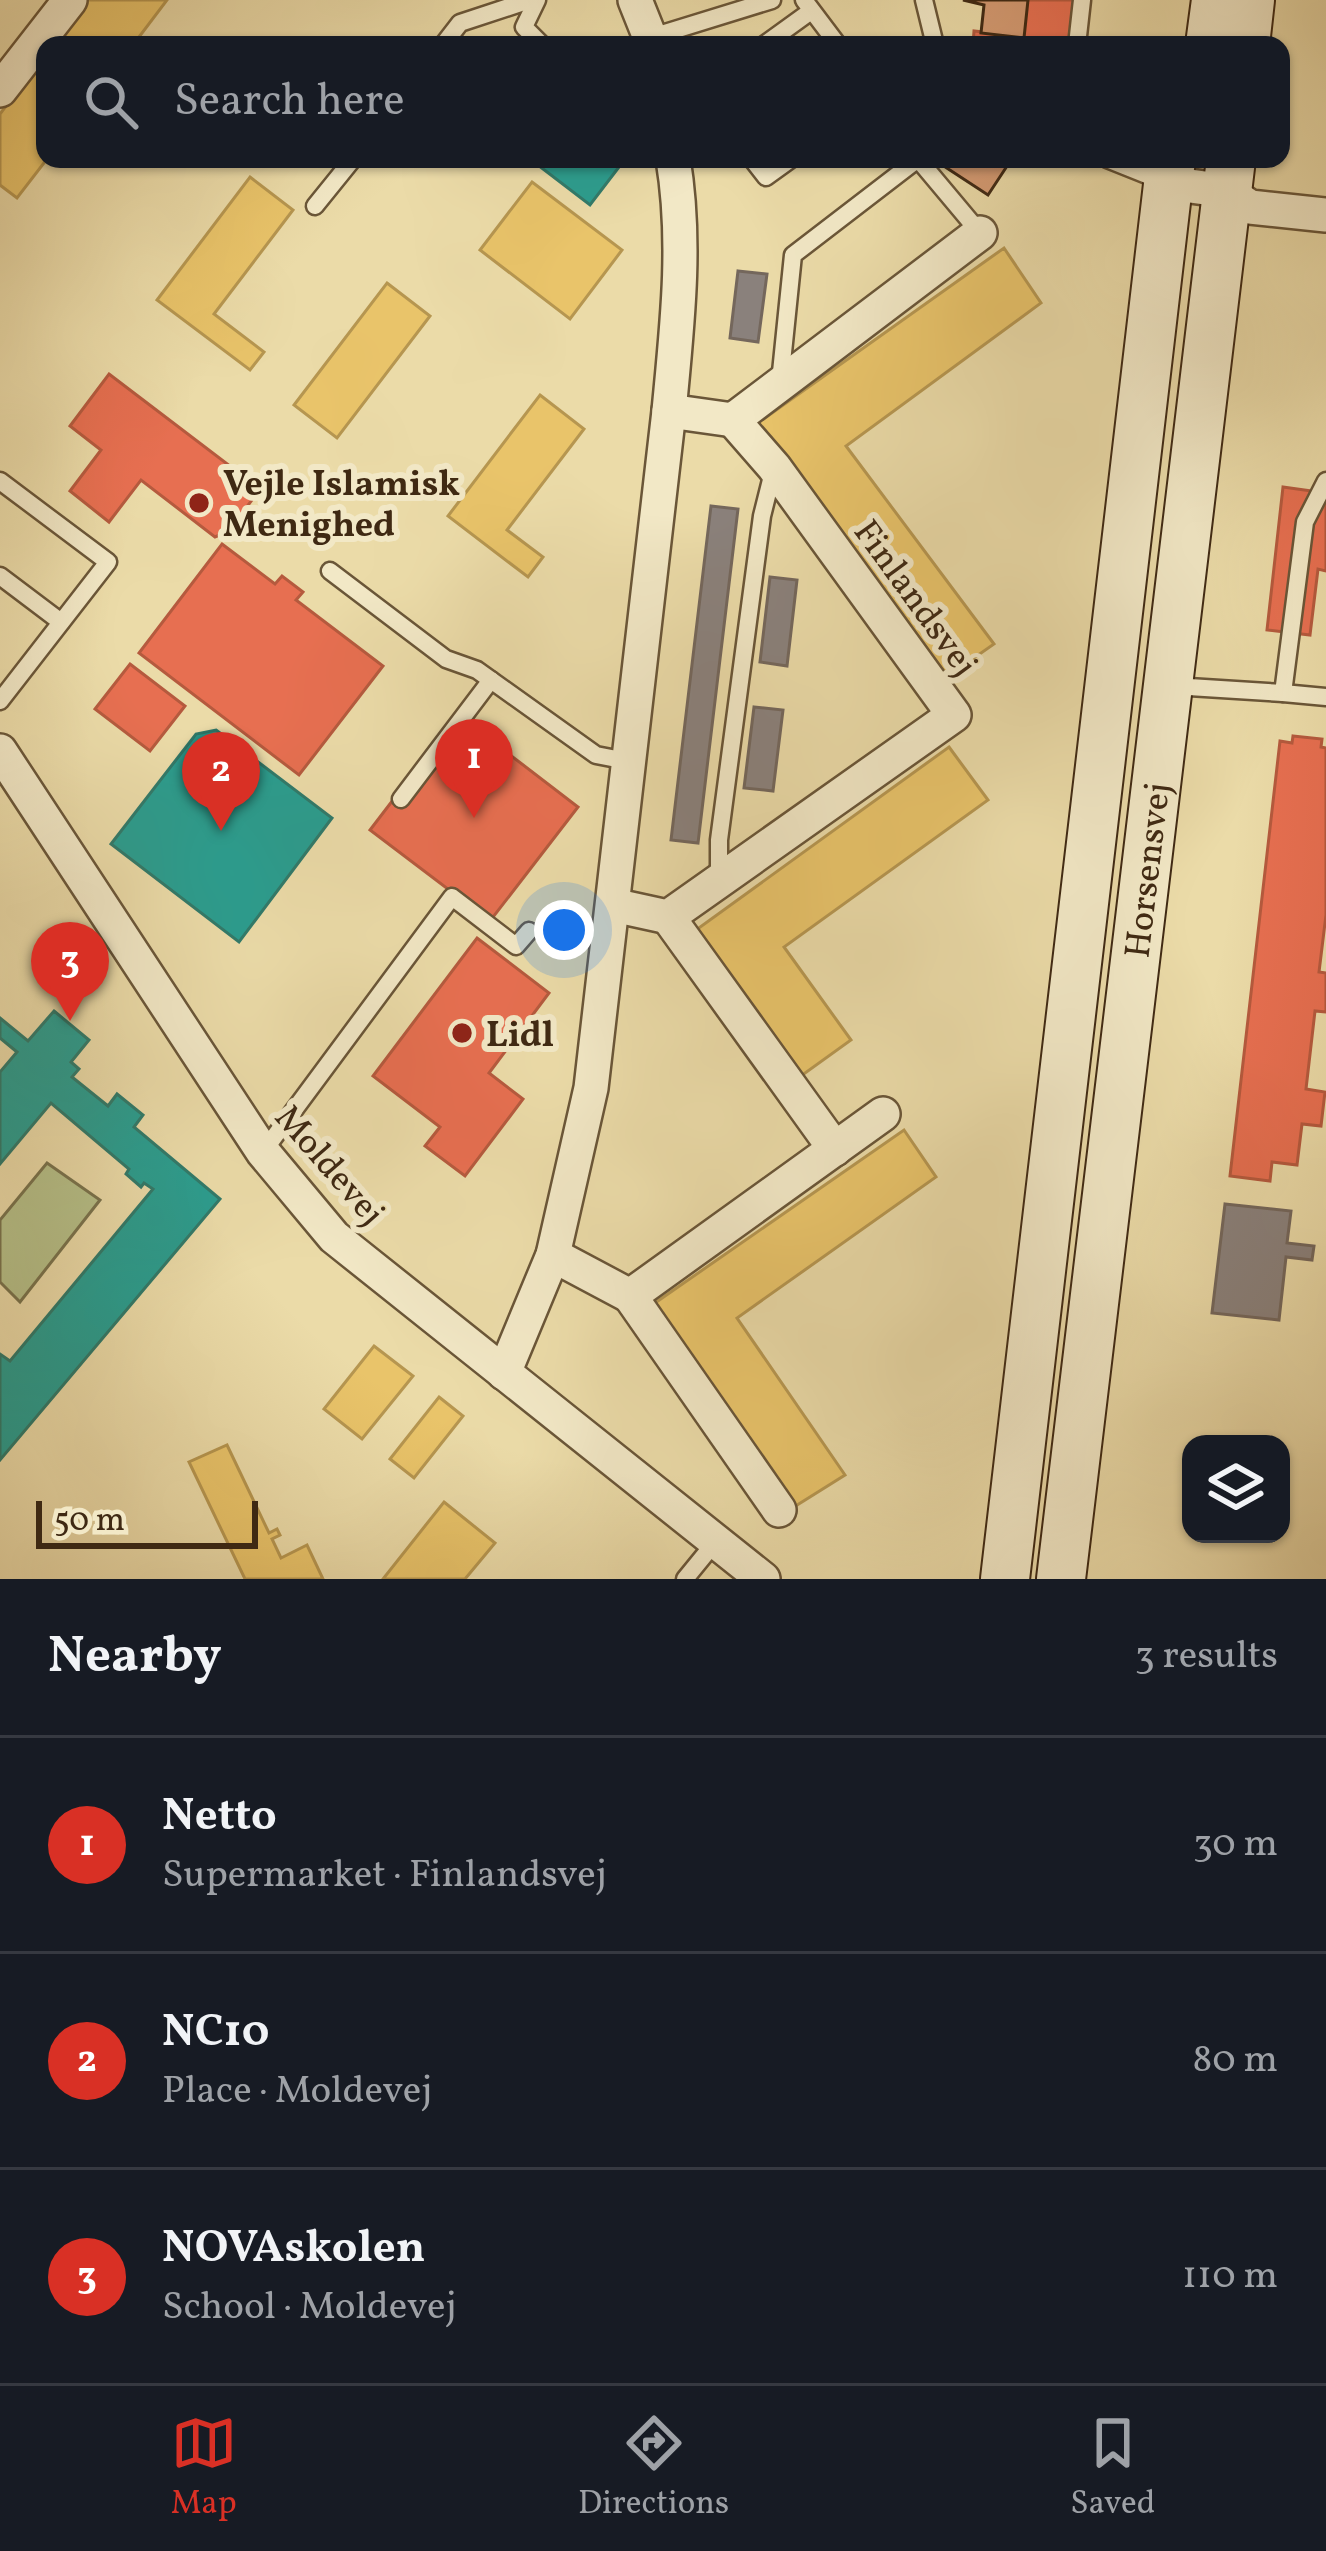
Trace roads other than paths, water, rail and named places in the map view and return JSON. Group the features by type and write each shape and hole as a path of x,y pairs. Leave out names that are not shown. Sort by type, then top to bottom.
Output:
{"main road":[{"path":"1186,36 1190,0"},
{"path":"1211,36 1216,0"},
{"path":"1246,36 1250,0"},
{"name":"Horsensvej","path":"1061,1579 1184,529 1166,476 1199,170"},
{"name":"Horsensvej","path":"1005,1579 1199,170"},
{"path":"1036,1579 1081,1232 1114,1124"}],"street":[{"path":"42,36 70,0"},
{"path":"635,0 650,36"},
{"path":"0,90 36,44"},
{"path":"504,1373 554,1256 591,1088 670,411 681,203 675,168"},
{"path":"1199,170 1250,207 1326,215"},
{"path":"670,411 733,420 980,233"},
{"name":"Finlandsvej","path":"668,917 954,715 774,467 733,420"},
{"name":"Moldevej","path":"0,751 263,1152 334,1237 764,1579"},
{"path":"613,904 668,917 836,1149"},
{"path":"630,1296 883,1114"},
{"path":"554,1256 630,1296 779,1510"}],"lane":[{"path":"450,36 460,23 533,0"},
{"path":"533,0 524,27 533,36"},
{"path":"667,36 772,0"},
{"path":"924,0 933,36"},
{"path":"1078,36 1082,0"},
{"path":"774,36 808,6 831,36"},
{"path":"315,206 346,168"},
{"path":"780,382 793,255 906,168"},
{"path":"926,168 980,233"},
{"path":"719,884 719,840 762,516 774,467"},
{"path":"1283,693 1305,522 1326,481"},
{"path":"0,482 108,562 0,701"},
{"path":"330,571 446,658 484,675 596,755 627,761"},
{"path":"0,576 61,622"},
{"path":"401,799 484,675"},
{"path":"1168,686 1326,697"},
{"path":"263,1152 452,897 516,946 529,931"},
{"path":"685,1579 716,1541"}],"place":[{"name":"Vejle Islamisk Menighed","path":"199,503"},
{"name":"Netto","path":"474,818"},
{"name":"NC10","path":"221,831"},
{"name":"NOVAskolen","path":"70,1021"},
{"name":"Lidl","path":"462,1033"}]}
